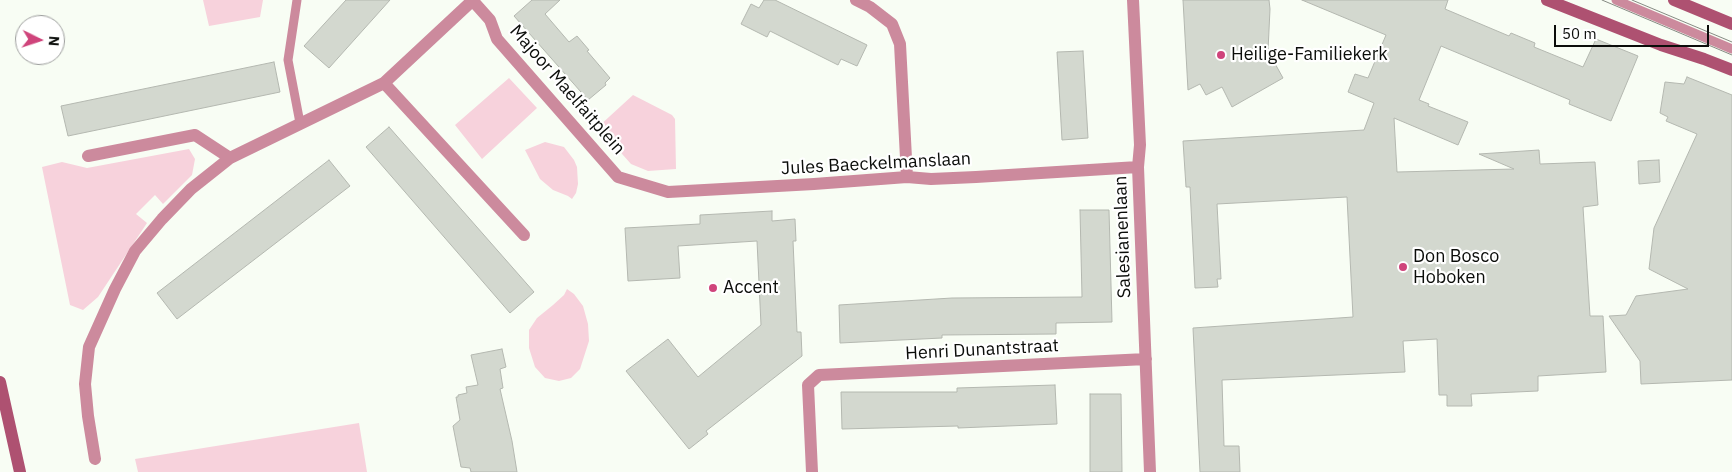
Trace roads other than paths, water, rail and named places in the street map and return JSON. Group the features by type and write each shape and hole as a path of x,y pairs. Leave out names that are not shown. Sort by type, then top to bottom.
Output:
{"main road":[{"path":"1547,0 1660,45 1732,70"},
{"path":"1674,0 1732,24"},
{"path":"0,382 20,472"}],"street":[{"path":"95,459 85,384 89,347 100,321 136,251 162,219 190,189 230,158 384,83 473,0"},
{"name":"Majoor Maelfaitplein","path":"473,0 490,20 497,39 618,177"},
{"path":"856,0 870,7 892,24 900,44 908,177"},
{"name":"Salesianenlaan","path":"1133,0 1140,145 1138,167 1150,472"},
{"path":"384,83 524,235"},
{"path":"88,156 195,136 230,158"},
{"name":"Jules Baeckelmanslaan","path":"618,177 668,192 908,177 967,177 1138,167"},
{"name":"Henri Dunantstraat","path":"812,472 808,385 819,375 1146,358"}],"lane":[{"path":"297,0 288,60 300,123"},
{"path":"1616,0 1732,49"}],"tram line":[{"path":"1602,0 1732,55"},
{"path":"1632,0 1732,42"}],"place":[{"name":"Heilige-Familiekerk","path":"1221,55"},
{"name":"Don Bosco Hoboken","path":"1403,267"},
{"name":"Accent","path":"713,288"}]}
